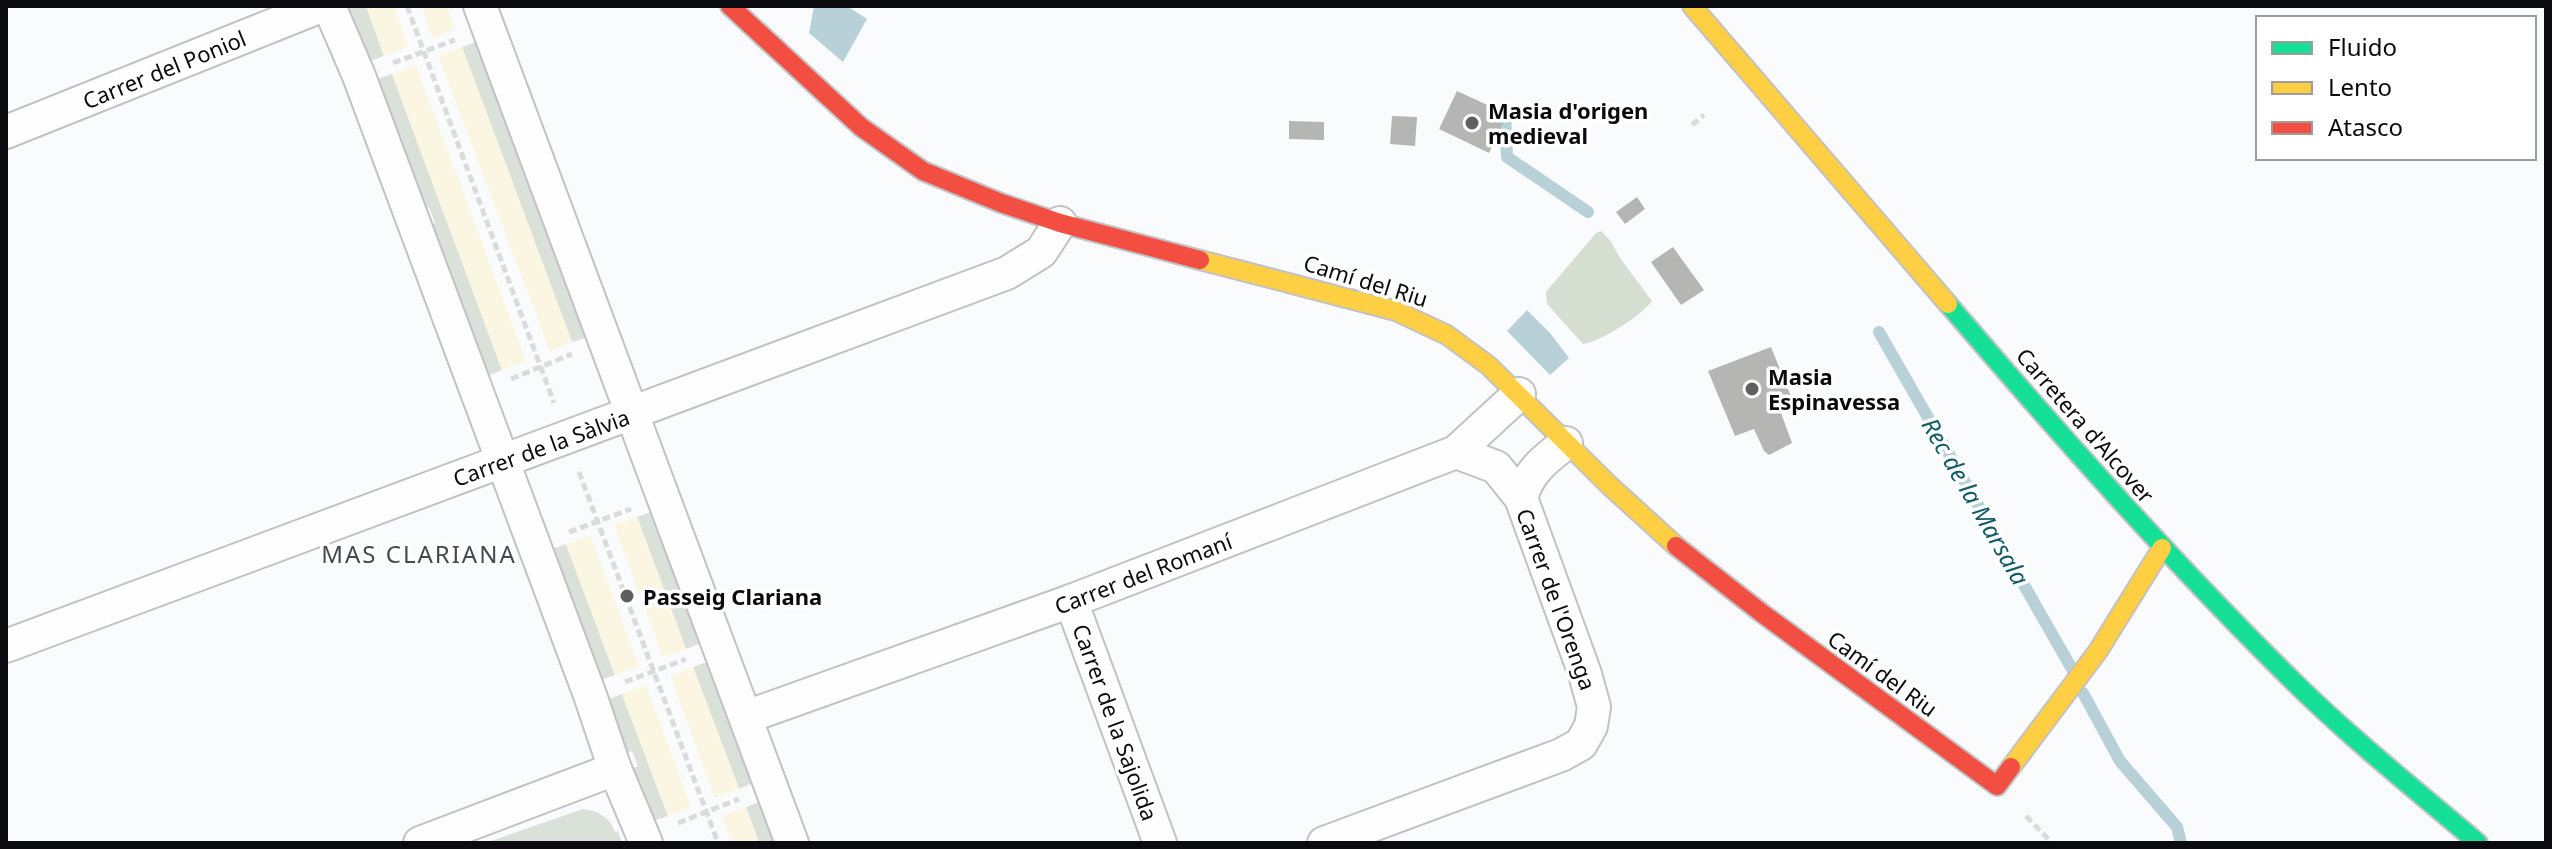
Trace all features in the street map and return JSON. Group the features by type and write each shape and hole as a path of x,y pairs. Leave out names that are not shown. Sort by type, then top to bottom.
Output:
{"street":[{"name":"Carrer del Poniol","path":"6,132 321,6"},
{"path":"329,6 359,76 615,769 646,843"},
{"path":"480,6 792,843"},
{"name":"Camí del Riu","path":"730,6 861,127 923,171 1060,223 1424,321 1458,340 1519,394 1650,524 1689,557 1831,666 1997,786 2098,651 2162,548"},
{"name":"Carretera d'Alcover","path":"1692,6 2162,548 2297,685 2478,843"},
{"name":"Carrer de la Sàlvia","path":"6,646 1007,273 1041,252 1060,223"},
{"name":"Carrer del Romaní","path":"746,717 1071,601 1456,452 1519,394"},
{"name":"Carrer de l'Orenga","path":"1521,498 1525,482 1539,465 1566,443"},
{"name":"Carrer de l'Orenga","path":"1324,843 1561,755 1581,744 1591,726 1594,707 1585,674 1521,498 1496,467 1456,452"},
{"name":"Carrer de la Sajolida","path":"1071,601 1160,843"},
{"path":"420,843 615,769"}],"path":[{"path":"407,6 556,409"},
{"path":"423,52 462,37"},
{"path":"1692,125 1704,115"},
{"path":"541,367 579,351"},
{"path":"577,466 718,843"},
{"path":"598,522 637,507"},
{"path":"655,671 693,657"},
{"path":"707,812 746,797"}],"shaded area":[{"path":"346,6 366,6 384,56 367,62"},
{"path":"479,41 588,337 572,342 462,47"},
{"path":"392,74 502,370 485,377 429,227 435,223 429,207 422,209 374,80"},
{"path":"1601,231 1652,301 1620,327 1583,344 1547,304 1546,292"},
{"path":"653,511 702,643 686,649 637,517"},
{"path":"566,544 615,675 598,681 549,550"},
{"path":"710,661 755,782 739,789 693,667"},
{"path":"622,694 668,816 650,822 631,769 638,766 632,751 625,753 605,701"},
{"path":"762,801 778,843 759,843 746,807"},
{"path":"583,809 607,819 615,832 618,831 622,843 485,843"}],"sand":[{"path":"366,6 394,6 408,47 384,56"},
{"path":"421,6 447,6 455,29 433,38"},
{"path":"462,47 572,342 550,351 438,56"},
{"path":"416,65 526,361 502,370 392,74"},
{"path":"637,517 686,649 663,657 614,525"},
{"path":"590,535 639,666 615,675 566,544"},
{"path":"693,667 739,789 715,798 670,676"},
{"path":"646,685 691,807 668,816 622,694"},
{"path":"746,807 759,843 732,843 722,816"}],"water":[{"path":"814,6 847,6 867,19 843,62 809,33"},
{"path":"1527,310 1569,358 1550,375 1507,331"}],"building":[{"name":"Masia d'origen medieval","path":"1457,91 1507,114 1489,153 1439,129"},
{"path":"1392,116 1417,117 1415,146 1390,144"},
{"path":"1289,121 1324,122 1324,140 1289,139"},
{"path":"1637,197 1645,209 1625,224 1616,212"},
{"path":"1673,247 1704,290 1681,305 1651,262"},
{"name":"Masia Espinavessa","path":"1771,347 1795,406 1781,413 1792,443 1769,455 1754,429 1735,436 1708,371"}],"waterway":[{"path":"1501,109 1505,113 1507,157 1588,212"},
{"name":"Rec de la Marsala","path":"1879,332 2072,669"},
{"name":"Rec de la Marsala","path":"2083,693 2120,761 2177,827 2181,843"}],"traffic: fast":[{"path":"1948,304 2117,497 2250,638 2339,725 2478,843"}],"traffic: slow":[{"path":"1692,6 1948,304"},
{"path":"1200,260 1396,311 1447,335 1489,366 1610,486 1676,546"},
{"path":"2011,767 2098,651 2162,548"}],"traffic: jam":[{"path":"730,6 861,127 923,171 1060,223 1200,260"},
{"path":"1676,546 1997,786 2011,767"}],"place":[{"name":"Masia d'origen medieval","path":"1472,123"},
{"name":"Masia Espinavessa","path":"1752,389"},
{"name":"Passeig Clariana","path":"627,596"}],"district":[{"name":"MAS CLARIANA","path":"419,553"}]}
